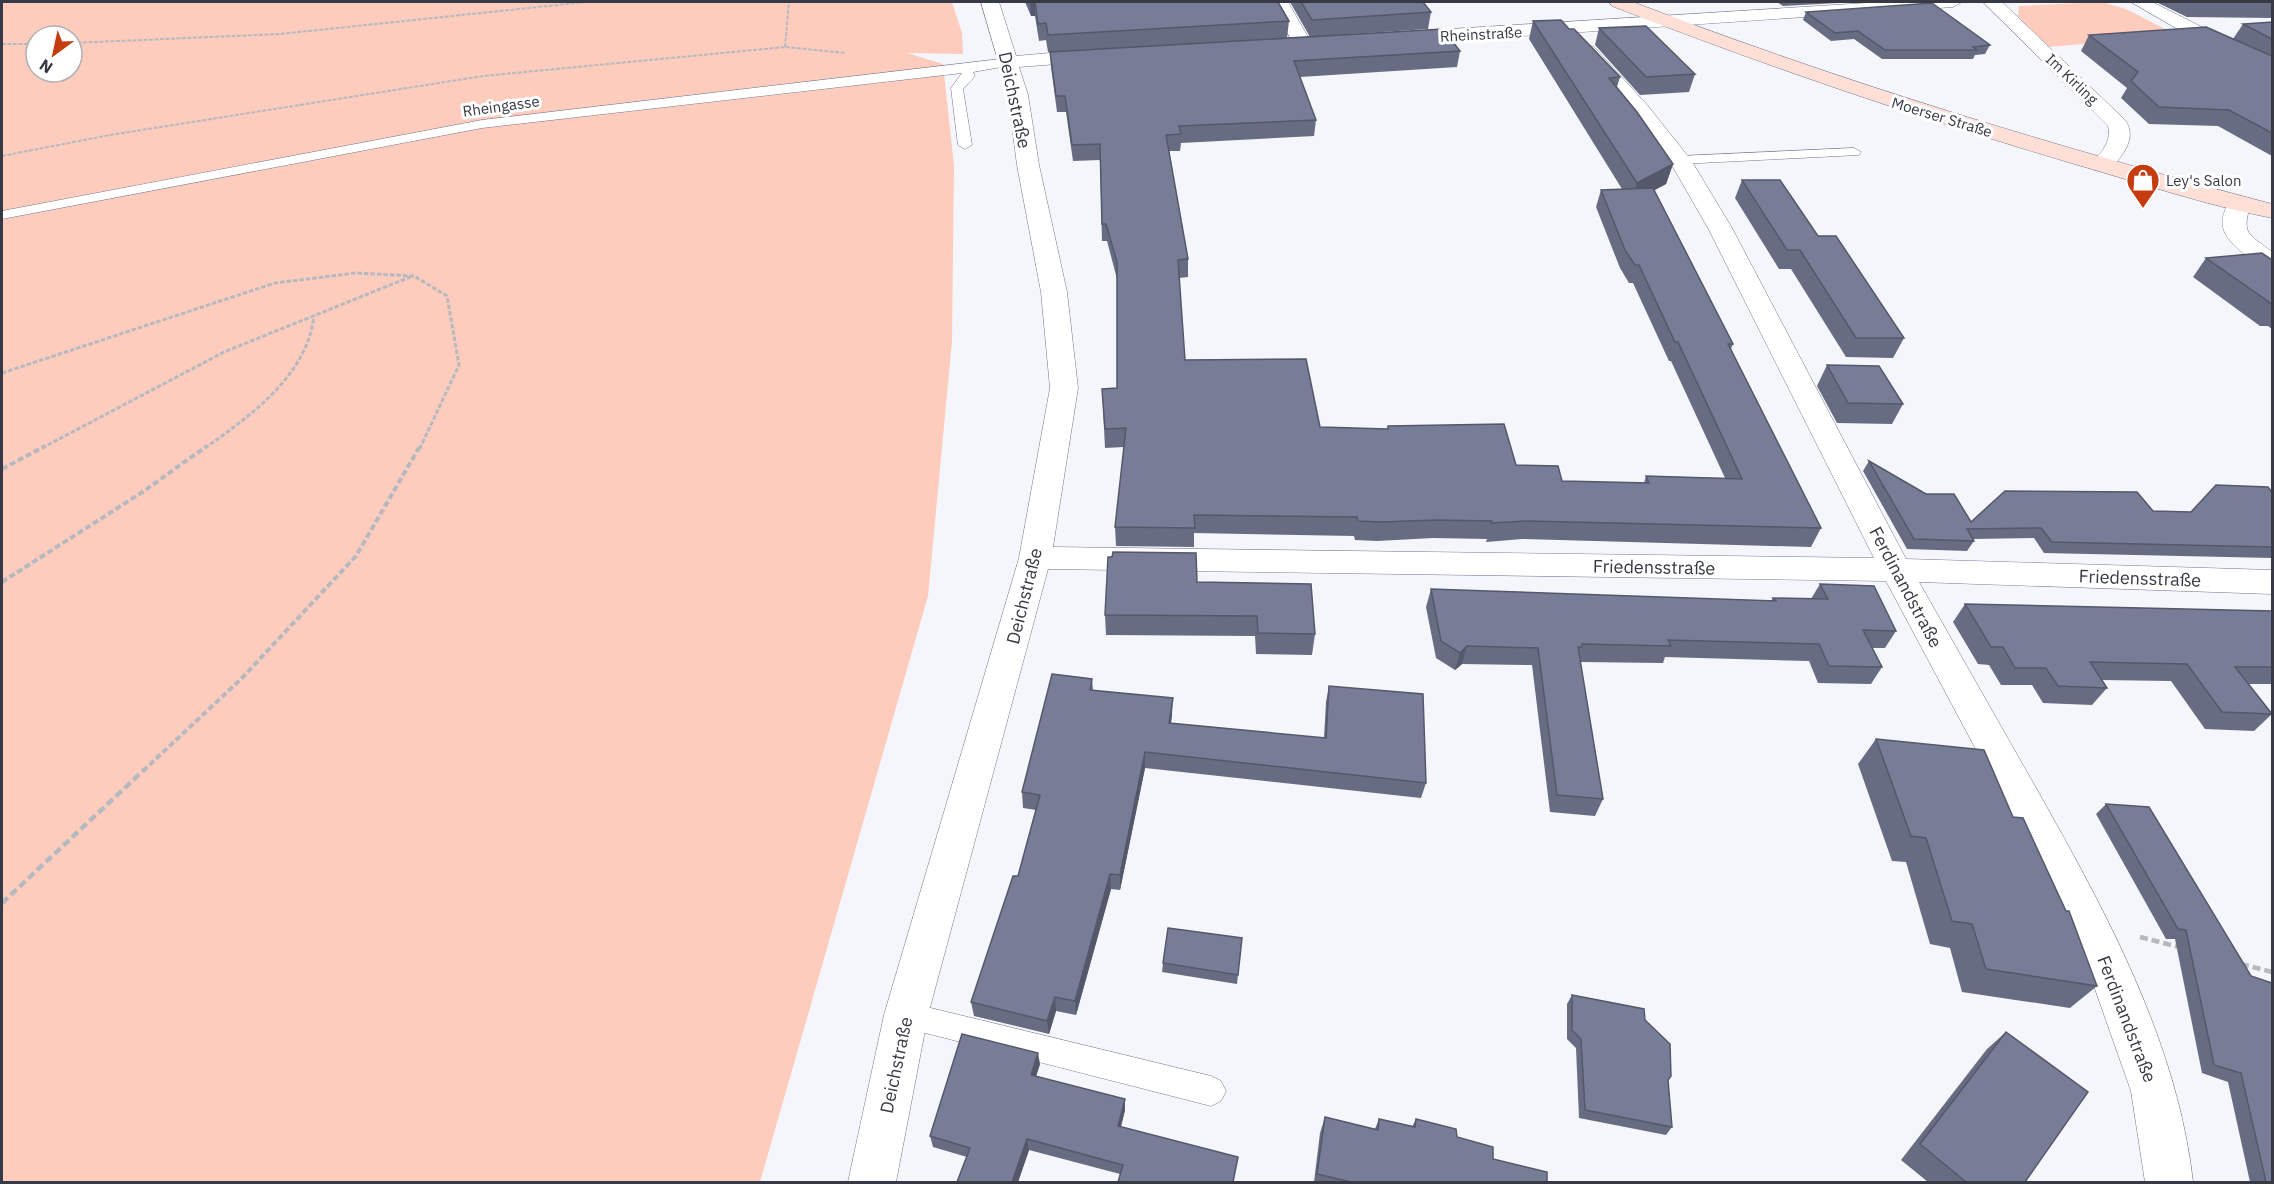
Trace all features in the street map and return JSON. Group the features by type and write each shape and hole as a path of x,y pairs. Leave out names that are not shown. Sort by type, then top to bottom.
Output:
{"main road":[{"name":"Moerser Straße","path":"1618,2 1897,103 2102,165 2272,212"}],"street":[{"name":"Deichstraße","path":"872,1182 906,1015 1035,558 1058,438 1064,388 1054,292 1018,95 990,2"},
{"path":"1279,2 1302,44"},
{"name":"Rheinstraße","path":"1383,39 1567,29 1805,6 1943,2"},
{"name":"Im Kirling","path":"1992,2 2118,124 2122,136 2117,148 2102,165"},
{"path":"2140,2 2214,42 2272,69"},
{"name":"Ferdinandstraße","path":"1567,29 1641,110 1680,160 1720,228 1896,570 2088,923 2111,975 2154,1091 2169,1182"},
{"path":"1279,45 1326,42"},
{"path":"1009,62 1113,54"},
{"path":"2240,203 2233,223 2236,235 2272,264"},
{"name":"Friedensstraße","path":"1035,558 1896,570 2272,582"}],"lane":[{"name":"Rheingasse","path":"2,215 482,124 966,69 1009,62"},
{"path":"965,145 957,88 969,76 966,69"},
{"path":"1680,160 1854,152"},
{"path":"906,1015 1211,1091"}],"path":[{"path":"84,43 280,34 586,2"},
{"path":"2,156 110,135 483,76 785,46 789,2"},
{"path":"2,44 24,44"},
{"path":"2,373 275,282 356,273 414,276 447,296 459,365 426,437 356,556 241,679 2,903"},
{"path":"2,469 224,352 414,276"},
{"path":"2,582 113,511 251,415 288,376 312,333 314,316"},
{"path":"2088,923 2180,948"},
{"path":"2238,963 2272,972"}],"shaded area":[{"path":"2,2 952,2 962,33 963,54 907,53 943,64 954,166 952,341 928,596 760,1182 2,1182"},
{"path":"2102,2 2126,9 2179,36 2048,47 2018,16 2019,6"}],"building":[{"path":"1035,2 1278,2 1289,21 1048,35 1046,23 1038,24"},
{"path":"1301,2 1423,2 1431,12 1312,20"},
{"path":"1932,3 1990,45 1973,47 1977,50 1885,50 1858,31 1835,33 1806,12"},
{"path":"1561,20 1569,29 1574,29 1620,77 1609,78 1637,112 1673,164 1637,183 1533,21"},
{"path":"2272,22 2272,39 2243,24"},
{"path":"1646,26 1695,74 1646,77 1599,28"},
{"path":"2206,27 2272,56 2272,133 2229,110 2159,107 2131,81 2138,72 2089,35"},
{"path":"1443,29 1460,51 1294,61 1316,120 1179,126 1181,134 1166,135 1188,259 1178,260 1185,360 1306,359 1320,427 1388,429 1388,426 1504,424 1516,465 1558,466 1562,481 1649,483 1646,476 1742,479 1639,265 1635,265 1625,250 1601,190 1653,188 1733,344 1728,344 1821,528 1528,521 1381,522 1358,521 1357,517 1194,515 1195,528 1115,527 1126,428 1105,429 1102,389 1117,388 1117,262 1106,224 1102,224 1100,144 1072,145 1065,96 1056,96 1050,52"},
{"path":"1742,180 1780,180 1818,236 1836,236 1904,338 1856,338 1800,250 1787,250"},
{"path":"2262,253 2272,260 2272,304 2206,258"},
{"path":"1827,365 1879,366 1903,404 1848,403"},
{"path":"1869,461 1926,494 1954,494 1971,522 2005,491 2137,492 2153,511 2191,512 2216,485 2268,487 2272,492 2272,547 2052,542 2041,528 1967,529 1974,541 1914,539"},
{"path":"1113,552 1196,553 1197,582 1311,584 1315,634 1258,633 1257,616 1105,615 1108,557 1112,557"},
{"path":"1820,584 1874,586 1896,631 1863,630 1882,667 1829,666 1819,644 1668,640 1671,646 1582,644 1582,647 1578,647 1603,799 1557,795 1538,648 1467,646 1460,653 1441,641 1431,589 1776,601 1773,598 1828,599"},
{"path":"1965,604 2272,611 2272,667 2235,667 2272,714 2222,712 2187,664 2090,662 2107,688 2058,686 2046,668 2015,668 2003,647 1991,647"},
{"path":"1052,674 1092,679 1090,690 1173,698 1169,723 1326,738 1329,686 1423,694 1426,783 1145,752 1120,875 1110,874 1075,1001 1055,997 1047,1021 971,1002 1013,876 1018,876 1040,795 1022,792"},
{"path":"1876,739 1984,750 2013,817 2023,818 2066,911 2069,911 2097,986 1986,969 1972,924 1952,921 1926,838 1911,836"},
{"path":"2106,804 2149,807 2251,976 2272,983 2272,1182 2266,1182 2241,1073 2214,1065 2186,930 2178,929"},
{"path":"1168,928 1242,938 1238,975 1163,963"},
{"path":"1572,995 1644,1009 1645,1020 1670,1044 1671,1076 1668,1080 1672,1127 1585,1110 1581,1039 1572,1030"},
{"path":"2006,1032 2088,1092 2025,1182 1966,1182 1920,1144"},
{"path":"962,1034 1038,1053 1031,1075 1125,1099 1118,1126 1238,1157 1233,1182 1118,1182 1123,1165 1027,1139 1012,1182 957,1182 970,1148 930,1136"},
{"path":"1325,1117 1378,1130 1379,1119 1415,1127 1416,1119 1456,1129 1457,1137 1493,1147 1493,1159 1547,1172 1547,1182 1351,1182 1317,1174"}],"place":[{"name":"Ley's Salon","path":"2143,209"}]}
